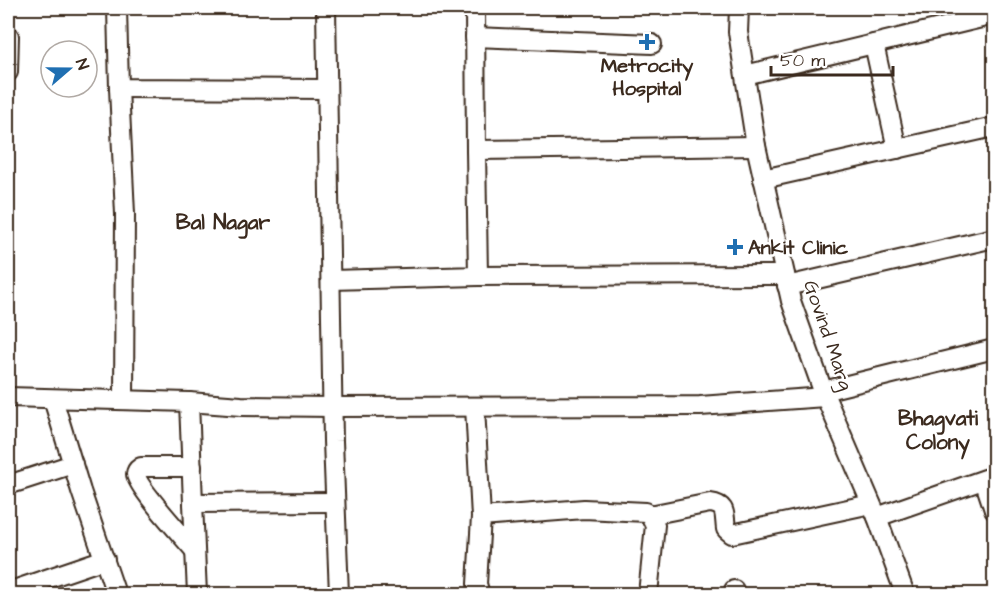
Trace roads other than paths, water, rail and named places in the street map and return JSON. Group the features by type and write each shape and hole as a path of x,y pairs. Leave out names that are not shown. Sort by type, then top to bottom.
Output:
{"street":[{"path":"117,8 118,88 125,214 124,400"},
{"path":"326,8 334,502 339,594"},
{"path":"475,8 478,276"},
{"name":"Govind Marg","path":"739,8 738,32 756,146 791,301 824,394 874,510 905,594"},
{"path":"745,75 994,15"},
{"path":"8,35 8,72"},
{"path":"475,37 652,44"},
{"path":"874,44 897,149"},
{"path":"118,88 327,88"},
{"path":"763,179 994,128"},
{"path":"476,150 756,146"},
{"path":"331,280 478,276 786,280 994,238"},
{"path":"8,398 332,407 700,406 824,394 994,349"},
{"path":"53,399 116,594"},
{"path":"189,402 197,594"},
{"path":"475,407 482,517 477,584 480,594"},
{"path":"8,485 73,464"},
{"path":"192,467 141,467 136,474 147,495 195,551"},
{"path":"650,515 710,503 718,504 723,509 726,529 732,534 874,510 989,478 994,510"},
{"path":"193,503 334,502"},
{"path":"482,517 584,509 646,512 655,525 648,594"},
{"path":"8,592 105,560"}],"place":[{"name":"Metrocity Hospital","path":"647,42"},
{"name":"Ankit Clinic","path":"735,247"}],"district":[{"name":"Bal Nagar","path":"223,222"},
{"name":"Bhagvati Colony","path":"938,430"}]}
